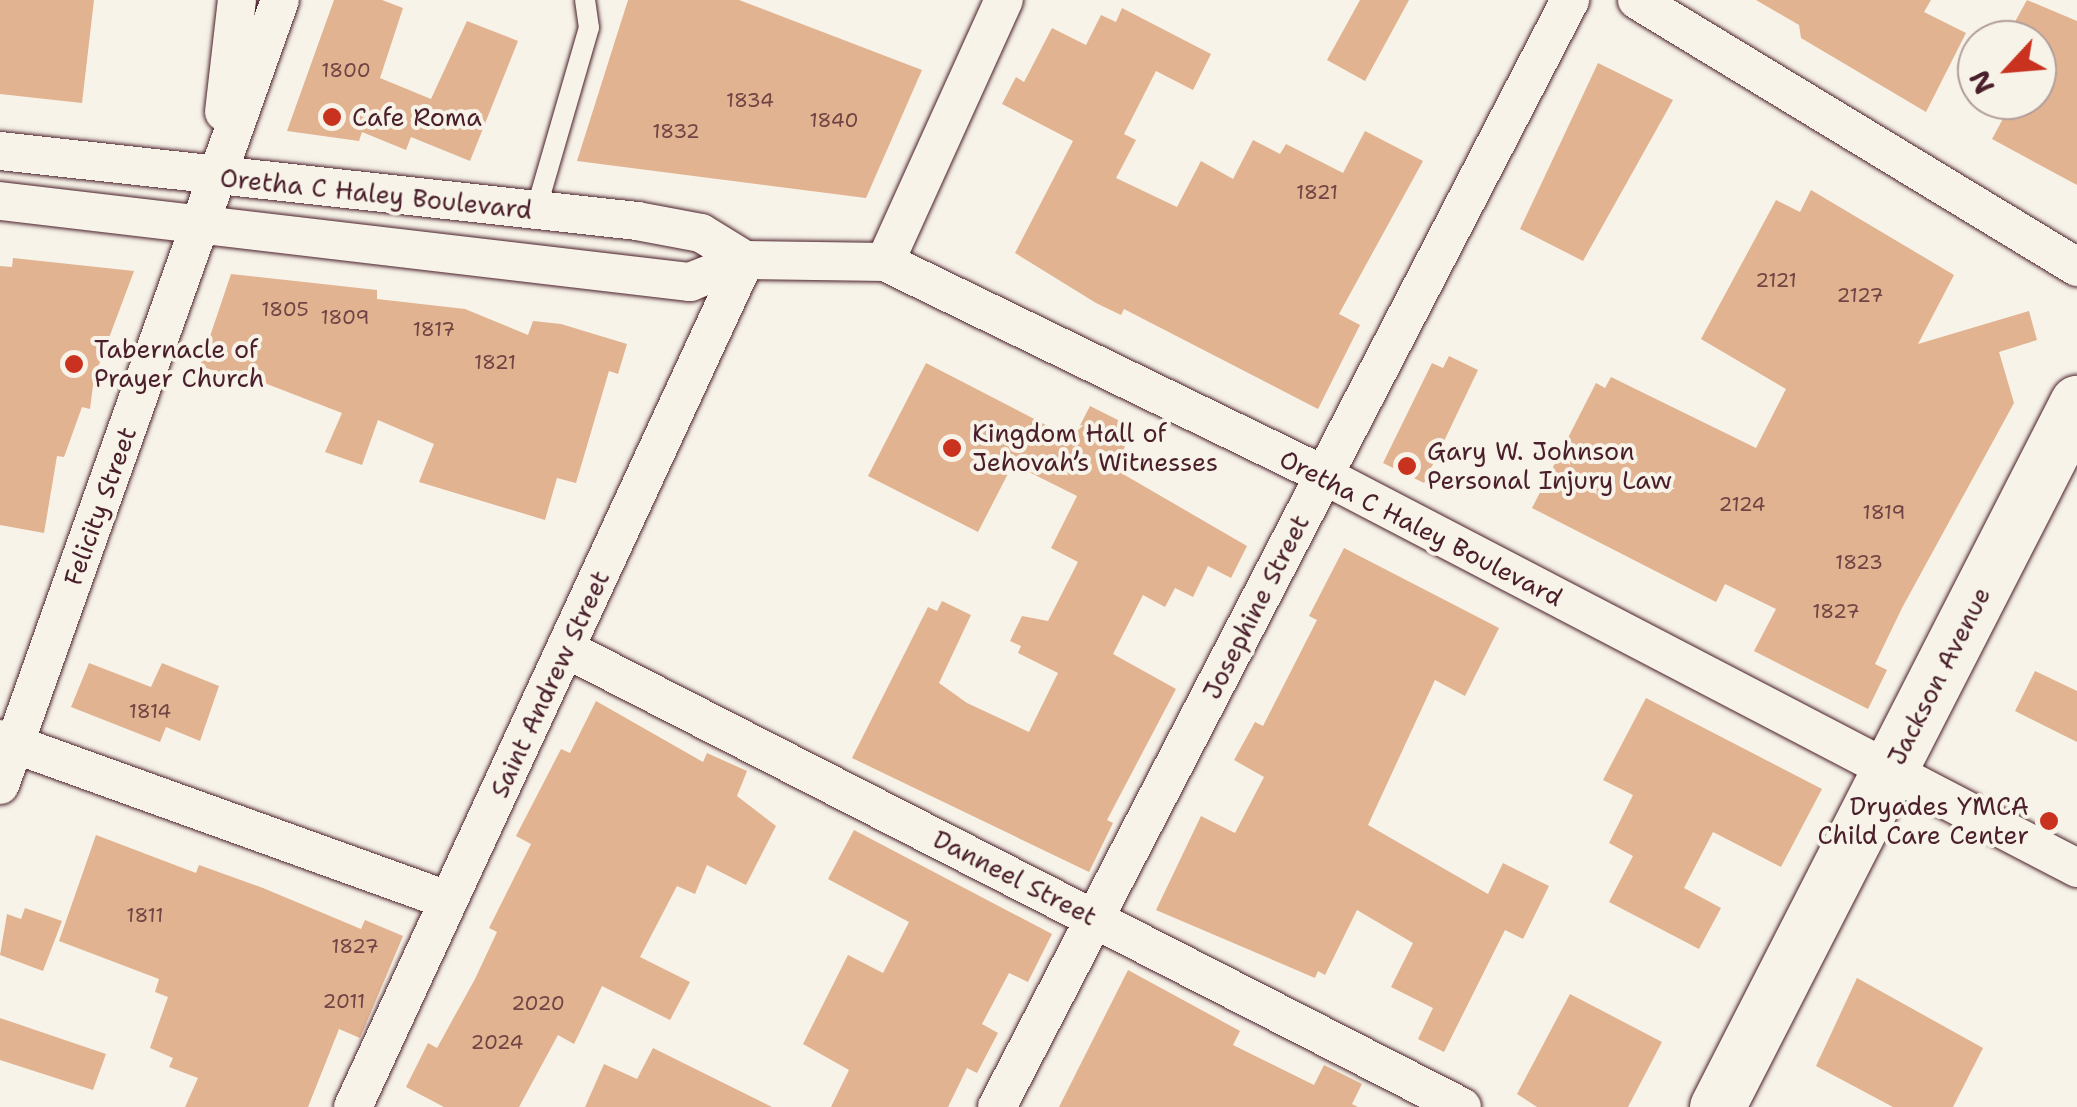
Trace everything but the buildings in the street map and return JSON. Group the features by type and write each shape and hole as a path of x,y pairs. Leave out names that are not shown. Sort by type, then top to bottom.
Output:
{"street":[{"path":"217,178 237,0"},
{"name":"Felicity Street","path":"0,786 8,739 201,224 280,0"},
{"path":"884,262 1004,0"},
{"name":"Josephine Street","path":"997,1107 1570,0"},
{"path":"1637,0 2077,268"},
{"name":"Oretha C Haley Boulevard","path":"0,151 217,178 536,210 701,233 745,260"},
{"name":"Oretha C Haley Boulevard","path":"0,200 690,282 745,260 884,262 1325,476 2077,868"},
{"name":"Saint Andrew Street","path":"354,1107 745,260"},
{"name":"Jackson Avenue","path":"1717,1107 2077,403"},
{"name":"Danneel Street","path":"568,650 1462,1107"},
{"path":"8,739 448,900"}],"lane":[{"path":"536,210 590,28 585,0"}],"place":[{"name":"Cafe Roma","path":"332,117"},
{"name":"Tabernacle of Prayer Church","path":"74,364"},
{"name":"Kingdom Hall of Jehovah’s Witnesses","path":"952,448"},
{"name":"Gary W. Johnson Personal Injury Law","path":"1407,466"},
{"name":"Dryades YMCA Child Care Center","path":"2049,821"}]}
